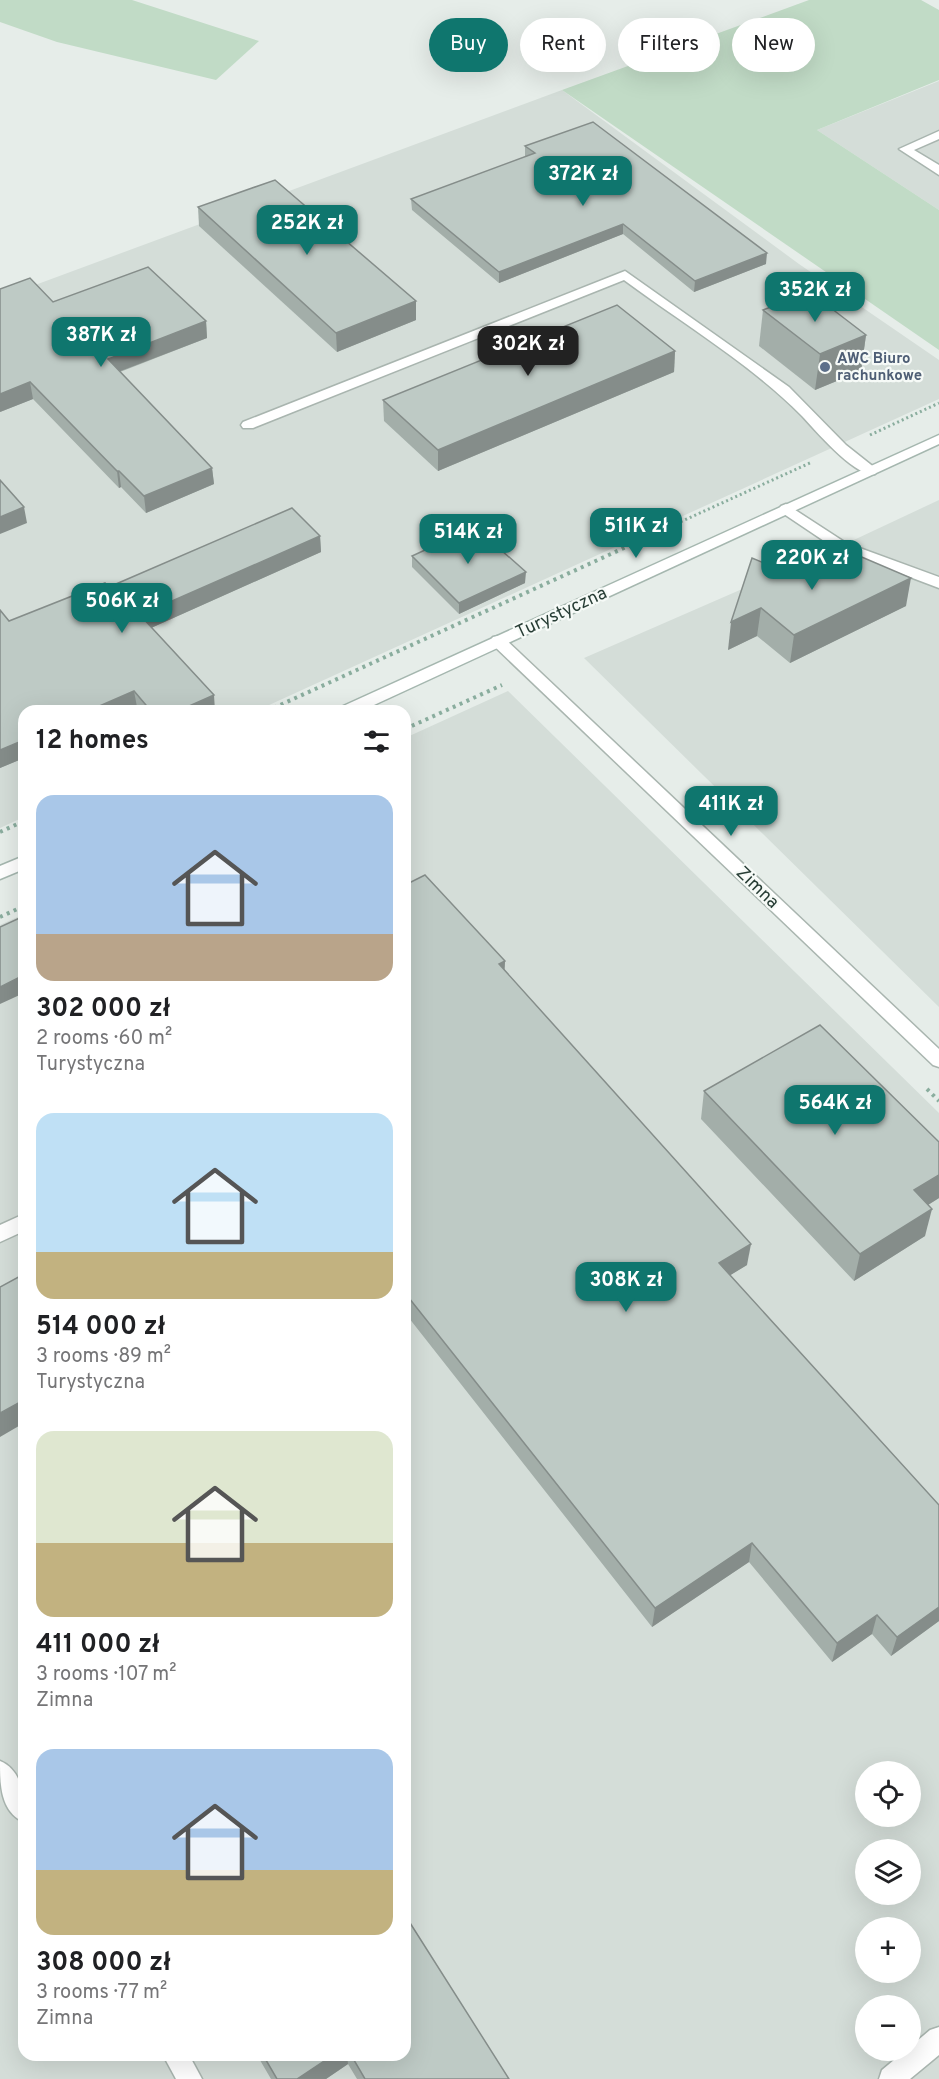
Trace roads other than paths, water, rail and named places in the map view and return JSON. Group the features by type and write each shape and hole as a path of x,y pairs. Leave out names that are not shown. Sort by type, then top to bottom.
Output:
{"main road":[{"path":"939,135 905,149 939,171"},
{"path":"248,425 625,275 784,390 841,448 870,471"},
{"name":"Turystyczna","path":"360,705 939,439"},
{"path":"786,509 840,546 939,583"},
{"name":"Zimna","path":"498,641 939,1060"},
{"path":"0,873 18,865"},
{"path":"0,1234 18,1225"},
{"path":"0,1772 18,1801"},
{"path":"891,2079 939,2039"},
{"path":"179,2061 190,2079"}],"place":[{"name":"AWC Biuro rachunkowe","path":"825,367"}]}
